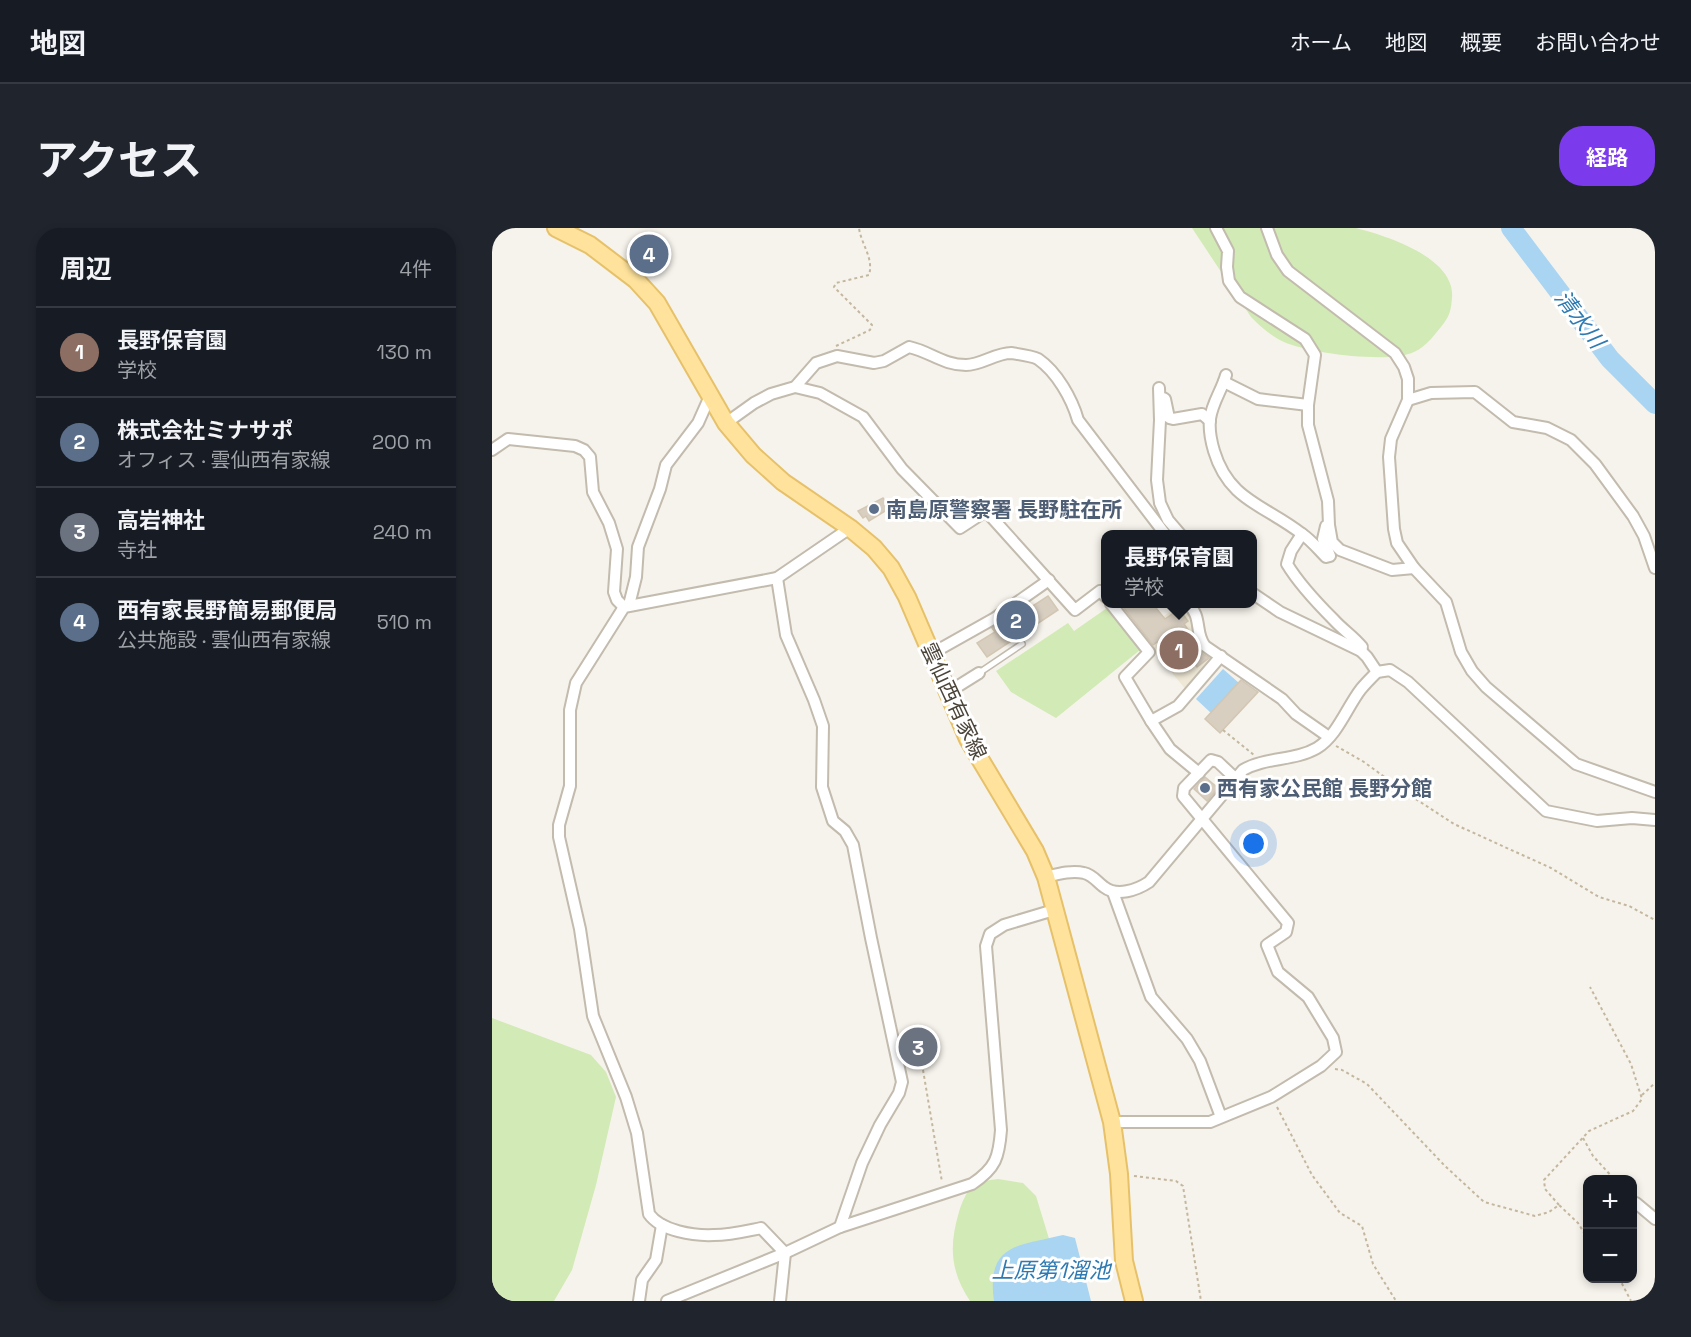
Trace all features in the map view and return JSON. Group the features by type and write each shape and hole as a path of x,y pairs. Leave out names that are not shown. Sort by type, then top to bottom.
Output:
{"main road":[{"name":"雲仙西有家線","path":"556,228 591,245 636,280 664,313 726,423 753,455 783,482 850,528 874,548 891,568 907,597 968,739 1035,851 1046,877 1112,1122 1119,1174 1124,1262 1134,1301"}],"street":[{"path":"1216,228 1228,251 1229,281 1240,297 1305,339 1315,355 1308,405 1308,425 1328,501 1332,542 1340,550 1392,570 1414,568"},
{"path":"1267,228 1277,255 1288,271 1395,353 1404,367 1408,379 1408,400 1391,439 1389,457 1397,543 1414,568 1446,602 1461,652 1472,671 1486,687 1575,764 1655,792"},
{"path":"795,387 816,363 837,356 874,363 884,361 909,346 921,349 947,363 968,365 1009,353 1037,358 1053,374 1073,405 1078,420 1162,530"},
{"path":"1308,405 1258,399 1225,379 1213,405 1209,421 1212,445 1219,468 1231,485 1302,534 1326,556 1330,556 1323,539 1326,526 1329,525"},
{"path":"726,423 771,394 795,387 820,393 863,417 902,469 960,528 986,511 1076,610 1101,592"},
{"path":"1177,530 1168,520 1160,503 1157,480 1159,392 1165,399 1169,418 1202,414 1209,421"},
{"path":"1408,400 1431,393 1475,392 1513,422 1547,428 1571,440 1595,464 1632,516 1644,536 1655,567"},
{"path":"710,396 698,423 666,465 660,489 638,547 636,577 627,606 576,683 570,710 570,786 559,825 559,837 580,929 593,1016 626,1097 637,1134 649,1214 653,1221 686,1232 713,1235 761,1228 785,1253 780,1301"},
{"path":"492,450 508,439 576,446 584,450 590,457 593,492 609,523 617,549 614,592 617,600 627,606 777,579 850,528"},
{"path":"1302,534 1291,551 1287,564 1293,574 1335,621 1354,637 1362,647 1361,651"},
{"path":"777,579 786,635 823,726 822,787 833,821 845,831 853,845 902,1082 899,1093 880,1125 862,1163 840,1227"},
{"path":"931,654 995,618 1049,580"},
{"path":"1257,596 1280,612 1361,651 1377,672"},
{"path":"1115,608 1149,652 1125,677 1170,749 1199,773"},
{"path":"1192,608 1196,613 1200,640 1205,646 1282,699 1296,714 1327,739"},
{"path":"1151,721 1178,706 1221,656"},
{"path":"1046,877 1072,871 1086,873 1113,892 1139,889 1149,882 1243,770 1252,765 1305,753 1318,747 1327,739 1362,688 1377,672 1390,670 1408,682 1546,811 1597,821 1632,818 1655,820"},
{"path":"947,693 979,673"},
{"path":"1112,1122 1210,1122 1271,1097 1321,1066 1336,1052 1333,1038 1308,997 1278,972 1268,945 1286,932 1288,923 1183,796 1184,788 1209,762 1215,760 1235,778"},
{"path":"1113,892 1151,997 1188,1039 1200,1061 1221,1117"},
{"path":"667,1301 785,1253 840,1227 972,1184 986,1175 999,1151 1001,1130 986,946 990,934 1004,925 1054,910"},
{"path":"1637,1204 1655,1218"},
{"path":"639,1301 642,1280 656,1260 662,1225"}],"lane":[{"path":"979,673 1022,644"}],"path":[{"path":"836,346 870,330 872,325 834,287 836,283 869,275 871,269 869,255 860,238 859,228"},
{"path":"1223,730 1263,762"},
{"path":"1327,739 1454,824 1551,868 1599,897 1629,906 1655,920"},
{"path":"1590,987 1626,1054 1642,1095"},
{"path":"1321,1066 1342,1070 1367,1084 1445,1166 1484,1202 1535,1216 1549,1212 1559,1205"},
{"path":"923,1070 944,1193"},
{"path":"1583,1232 1578,1223 1545,1189 1543,1183 1589,1131 1632,1111 1640,1102 1642,1095 1655,1083"},
{"path":"1271,1097 1312,1175 1340,1213 1362,1226 1373,1264 1396,1301"},
{"path":"1583,1138 1593,1156 1611,1175"},
{"path":"1119,1174 1181,1183 1200,1301"},
{"path":"1621,1283 1631,1301"}],"shaded area":[{"path":"1175,608 1185,608 1189,610 1194,620 1197,638 1214,661 1187,691 1140,634"}],"green space":[{"path":"1192,228 1356,228 1385,237 1417,251 1432,260 1443,271 1450,284 1452,298 1450,312 1427,343 1414,352 1403,355 1349,356 1295,346 1275,337 1251,317"},
{"path":"1107,608 1140,650 1056,718 1011,692 996,671 1068,623 1074,631"},
{"path":"492,1018 591,1055 606,1072 616,1097 596,1185 572,1270 554,1301 492,1301"},
{"path":"998,1179 1023,1183 1036,1196 1068,1301 970,1301 963,1290 953,1258 954,1236 960,1209 972,1187 981,1182"}],"water":[{"path":"1223,669 1239,683 1211,713 1196,699"},
{"name":"上原第1溜池","path":"1063,1235 1075,1238 1091,1301 994,1301 995,1268 1009,1250 1020,1245"}],"building":[{"name":"南島原警察署 長野駐在所","path":"883,498 890,508 869,521 866,516 863,518 858,511"},
{"path":"1048,596 1058,610 987,657 977,643 995,632 992,628 1020,610 1022,613"},
{"path":"1124,608 1156,608 1165,619 1179,609 1188,621 1184,624 1192,635 1195,645 1209,658 1197,667 1171,632 1153,645"},
{"path":"1241,680 1258,692 1220,733 1205,719"},
{"name":"西有家公民館 長野分館","path":"1205,777 1218,788 1207,801 1194,789"}],"waterway":[{"name":"清水川","path":"1511,228 1610,359 1655,404"}],"place":[{"name":"西有家長野簡易郵便局","path":"649,254"},
{"name":"南島原警察署 長野駐在所","path":"874,509"},
{"name":"株式会社ミナサポ","path":"1016,620"},
{"name":"長野保育園","path":"1179,650"},
{"name":"西有家公民館 長野分館","path":"1205,788"},
{"name":"高岩神社","path":"918,1047"}]}
